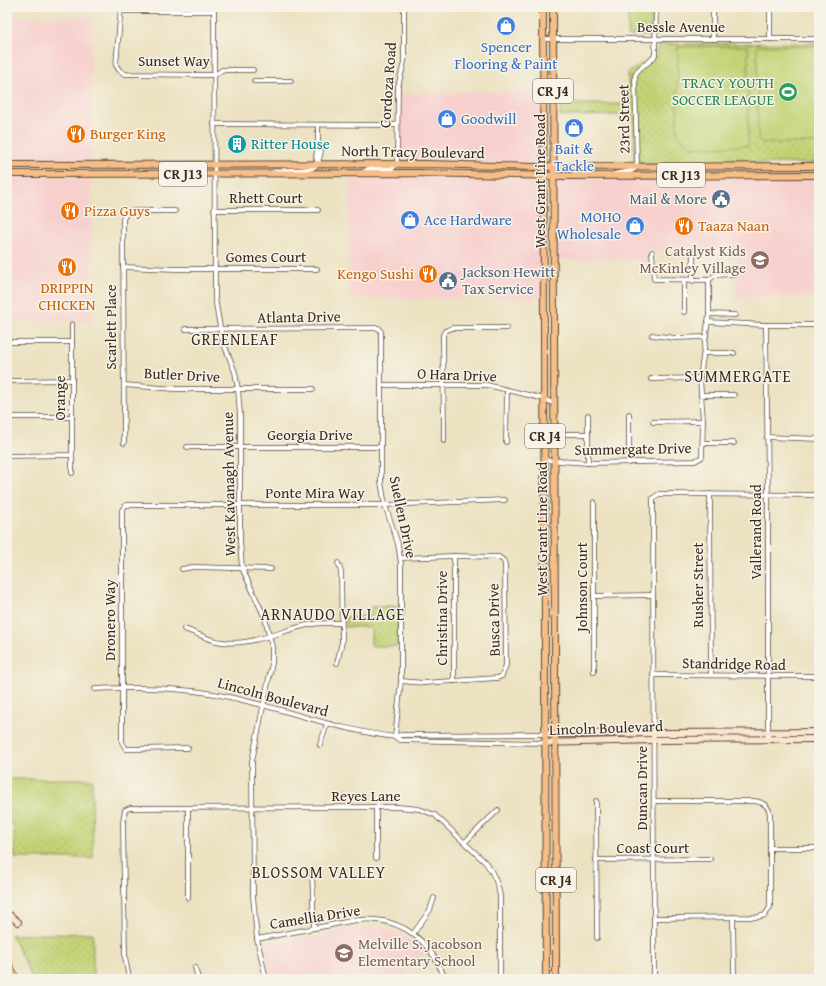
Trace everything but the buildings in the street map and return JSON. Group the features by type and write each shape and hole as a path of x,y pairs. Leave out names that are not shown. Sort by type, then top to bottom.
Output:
{"highway":[{"path":"7,964 15,979"}],"main road":[{"name":"West Grant Line Road","path":"544,7 543,176 545,318 546,979"},
{"name":"West Grant Line Road","path":"553,7 556,979"},
{"name":"North Tracy Boulevard","path":"7,165 397,164 543,167 819,166"},
{"name":"North Tracy Boulevard","path":"7,174 361,173 543,176 819,175"},
{"path":"545,318 550,334 554,336"}],"street":[{"name":"Cordoza Road","path":"397,164 398,87 404,62 404,7"},
{"name":"23rd Street","path":"636,167 635,76 639,68 653,58 656,39 656,7"},
{"path":"713,7 713,39"},
{"path":"770,7 770,39"},
{"path":"121,9 213,9"},
{"name":"Sunset Way","path":"121,9 116,58 119,70 125,74 215,74 222,70 253,70"},
{"name":"West Kavanagh Avenue","path":"213,9 215,74 215,298 220,330 235,372 238,389 242,568 265,618 272,662 264,705 253,750 253,896 257,939 266,979"},
{"name":"Bessle Avenue","path":"544,39 819,39"},
{"path":"254,81 290,81"},
{"path":"214,124 397,125"},
{"path":"268,173 280,170 314,169 318,164 316,151 318,145 318,125"},
{"path":"361,173 368,170 395,168 397,164"},
{"path":"609,176 616,172 631,171 636,167"},
{"name":"Scarlett Place","path":"124,443 124,216 128,212 134,210 175,211"},
{"name":"Rhett Court","path":"214,210 318,210"},
{"path":"693,251 693,281"},
{"path":"652,252 654,279 693,281 709,280 715,274 734,274"},
{"name":"Gomes Court","path":"123,267 317,269"},
{"name":"Summergate Drive","path":"545,460 588,463 695,462 702,457 704,444 704,421 700,378 705,353 709,314 709,280"},
{"path":"684,281 684,312"},
{"path":"709,314 735,315"},
{"path":"708,322 766,325 819,325"},
{"name":"Orange","path":"72,324 72,473"},
{"name":"Vallerand Road","path":"766,325 768,739"},
{"name":"Atlanta Drive","path":"185,330 379,328"},
{"name":"Suellen Drive","path":"379,328 382,338 380,447 381,482 385,504 401,558 401,681 395,736"},
{"path":"444,441 443,335 445,331 452,328 508,328"},
{"path":"652,335 675,338 706,337"},
{"path":"7,342 72,342"},
{"path":"705,353 734,353"},
{"path":"652,379 700,378"},
{"path":"7,381 72,380"},
{"name":"Butler Drive","path":"124,385 175,389 314,389"},
{"name":"O Hara Drive","path":"381,385 487,385 545,399 554,404"},
{"path":"506,442 507,390"},
{"path":"701,396 734,395"},
{"path":"628,414 629,463"},
{"path":"588,415 588,463"},
{"path":"7,417 72,417"},
{"path":"653,422 704,421"},
{"path":"563,434 588,434"},
{"path":"767,437 819,439"},
{"path":"704,444 734,443"},
{"name":"Georgia Drive","path":"187,447 380,447"},
{"path":"7,456 71,455"},
{"name":"Duncan Drive","path":"654,979 652,502 655,495 659,494 710,494"},
{"path":"710,494 819,495"},
{"name":"Rusher Street","path":"710,494 711,675"},
{"name":"Ponte Mira Way","path":"126,506 385,504 505,500"},
{"name":"Johnson Court","path":"594,502 594,672"},
{"name":"Dronero Way","path":"126,506 122,510 123,747 126,749 188,748"},
{"path":"401,558 454,556"},
{"name":"Busca Drive","path":"454,556 499,557 504,561 506,665 502,676 491,679 454,681"},
{"name":"Christina Drive","path":"454,556 454,681"},
{"path":"337,663 342,642 341,572 338,563"},
{"path":"182,569 193,567 271,569"},
{"path":"594,596 653,595"},
{"path":"184,628 215,641 226,642 269,637 307,625 324,622 341,623"},
{"name":"Standridge Road","path":"653,675 817,677"},
{"path":"401,681 424,683 454,681"},
{"name":"Lincoln Boulevard","path":"95,689 169,689 204,692 264,705 327,724 372,734 395,736 654,732 819,732"},
{"path":"320,745 327,724"},
{"name":"Lincoln Boulevard","path":"395,736 400,740 545,743 654,740 819,739"},
{"path":"596,801 597,938"},
{"path":"654,801 761,802 769,809 770,848 770,907 768,912 758,917 654,918"},
{"name":"Reyes Lane","path":"129,979 125,957 123,814 130,808 405,808 430,812 444,821 486,863 498,883 500,979"},
{"path":"376,808 376,858"},
{"path":"188,809 188,898"},
{"path":"465,842 498,810"},
{"path":"770,848 819,848"},
{"name":"Coast Court","path":"596,860 710,859"},
{"path":"312,870 314,928"},
{"path":"413,934 430,910 434,898"},
{"path":"7,912 18,922"},
{"path":"733,917 734,979"},
{"name":"Camellia Drive","path":"257,939 359,920 377,920 399,926 413,934 432,951 445,979"},
{"path":"195,967 198,979"}],"shaded area":[{"path":"7,17 91,17 92,164 7,164"},
{"path":"541,91 541,166 400,163 400,93"},
{"path":"91,176 92,322 7,322 7,177"},
{"path":"349,176 541,178 542,298 349,299"},
{"path":"819,177 819,297 737,297 737,250 648,250 647,260 555,260 555,179"},
{"name":"Melville S. Jacobson Elementary School","path":"359,927 375,927 391,930 405,937 420,948 424,953 405,969 412,979 271,979 264,951 268,944 353,930"}],"green space":[{"path":"628,7 652,7 651,35 628,36"},
{"path":"819,43 819,163 642,164 639,159 634,159 634,118 628,118 628,115 560,116 560,104 628,104 628,73 650,58 656,56 658,46 663,44"},
{"path":"748,46 748,146 690,147 677,133 678,47"},
{"name":"TRACY YOUTH SOCCER LEAGUE","path":"757,46 819,46 819,143 762,143 758,138"},
{"path":"397,606 397,646 371,646 371,627 346,627 346,617 371,616 371,607"},
{"path":"7,779 92,779 93,858 15,858 14,824 7,824"},
{"path":"93,933 93,979 33,979 11,935"}],"place":[{"name":"Spencer Flooring & Paint","path":"506,26"},
{"name":"TRACY YOUTH SOCCER LEAGUE","path":"788,92"},
{"name":"Goodwill","path":"447,119"},
{"name":"Bait & Tackle","path":"574,128"},
{"name":"Burger King","path":"76,134"},
{"name":"Ritter House","path":"237,144"},
{"name":"Mail & More","path":"721,199"},
{"name":"Pizza Guys","path":"70,211"},
{"name":"Ace Hardware","path":"410,220"},
{"name":"MOHO Wholesale","path":"635,226"},
{"name":"Taaza Naan","path":"684,226"},
{"name":"Catalyst Kids McKinley Village","path":"760,260"},
{"name":"DRIPPIN CHICKEN","path":"67,267"},
{"name":"Kengo Sushi","path":"428,274"},
{"name":"Jackson Hewitt Tax Service","path":"448,281"},
{"name":"Melville S. Jacobson Elementary School","path":"344,953"}],"district":[{"name":"GREENLEAF","path":"235,339"},
{"name":"SUMMERGATE","path":"738,376"},
{"name":"ARNAUDO VILLAGE","path":"333,614"},
{"name":"BLOSSOM VALLEY","path":"319,872"}]}
